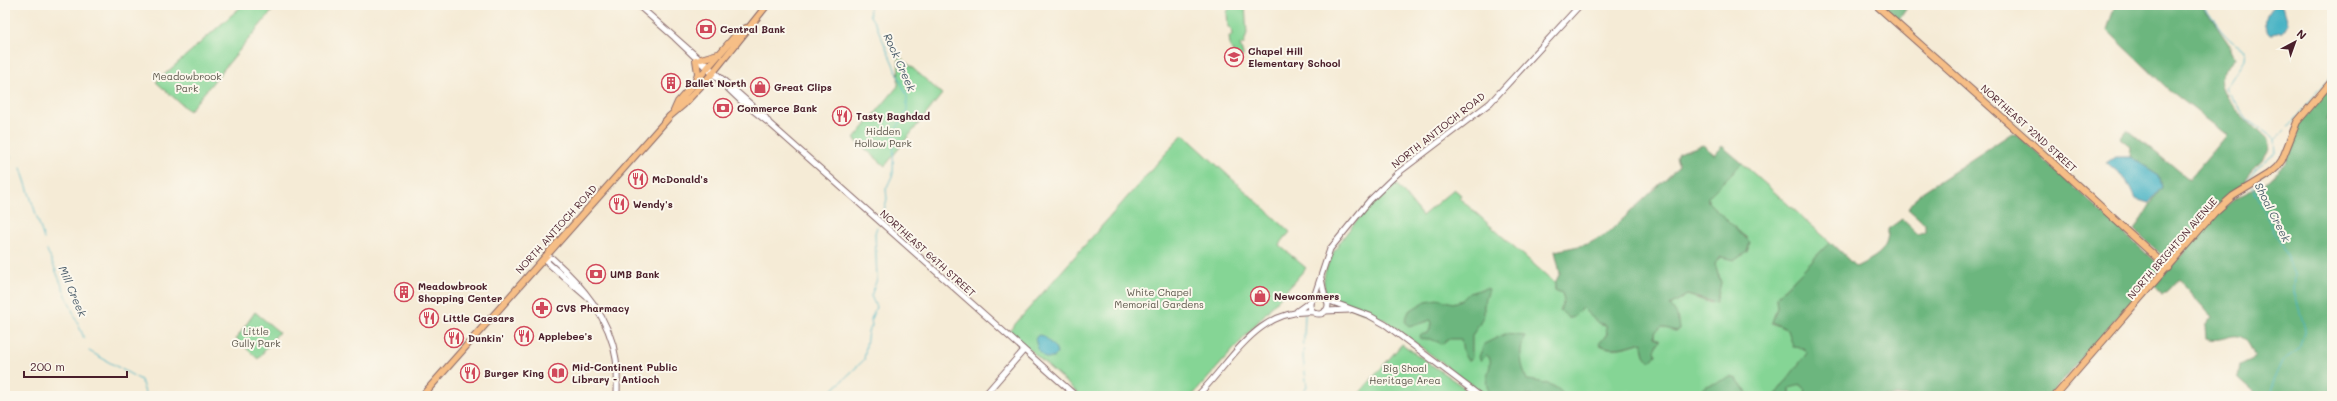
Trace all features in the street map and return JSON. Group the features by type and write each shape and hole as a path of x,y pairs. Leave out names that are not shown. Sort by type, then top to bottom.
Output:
{"main road":[{"path":"673,112 678,102 693,85 740,42 748,27 767,5"},
{"name":"NORTHEAST 72ND STREET","path":"1876,5 2045,155 2168,268"},
{"path":"673,112 683,105 735,36 748,27"},
{"path":"693,85 698,73 699,60 711,58 721,53"},
{"name":"NORTH BRIGHTON AVENUE","path":"2055,396 2168,268 2215,212 2244,188 2269,174 2282,160 2297,122 2332,81"},
{"name":"NORTH ANTIOCH ROAD","path":"422,396 673,112"}],"street":[{"name":"NORTHEAST 64TH STREET","path":"638,5 761,119 769,123 1076,396"},
{"name":"NORTH ANTIOCH ROAD","path":"1313,299 1321,278 1325,260 1333,243 1377,193 1398,173 1490,103 1580,5"},
{"path":"546,256 548,263 588,297 605,323 613,344 617,365 617,396"},
{"name":"NORTH ANTIOCH ROAD","path":"1321,278 1326,299"},
{"path":"1197,396 1257,330 1278,317 1297,311 1313,299 1320,296 1350,310 1370,316 1386,325 1480,396"},
{"path":"1313,299 1311,307 1314,312"},
{"path":"1325,312 1328,306 1326,299"},
{"path":"1297,311 1319,313 1350,310"},
{"path":"984,396 1024,350"}],"green space":[{"name":"Meadowbrook Park","path":"243,5 277,5 189,111 156,82"},
{"path":"1232,5 1234,7 1245,6 1247,33 1244,44 1240,45 1243,55 1241,59 1237,60 1230,46 1229,36 1232,36 1231,28 1228,27 1227,12"},
{"path":"1881,5 1909,5 1898,21"},
{"path":"2115,5 2202,5 2228,43 2235,58 2221,74 2220,82 2224,91 2229,101 2268,141 2269,148 2267,153 2250,172 2246,183 2215,206 2170,258 2166,259 2134,229 2162,187 2159,175 2130,157 2131,147 2120,138 2127,129 2189,180 2227,135 2167,88 2107,30"},
{"name":"Hidden Hollow Park","path":"899,56 942,94 885,166 854,139 898,86"},
{"path":"2332,86 2332,101 2326,122 2332,131 2332,396 2259,396 2238,377 2240,365 2255,358 2250,346 2244,339 2239,336 2214,340 2206,338 2205,326 2212,317 2179,280 2169,291 2162,293 2154,286 2222,209 2236,198 2264,184 2285,164 2299,123"},
{"path":"2332,101 2332,131 2326,123"},
{"path":"2012,133 2016,134 2161,267 2049,396 1804,396 1806,389 1800,385 1790,388 1790,396 1775,395 1807,353 1803,348 1793,347 1788,330 1772,322 1777,308 1776,298 1830,242 1856,267 1880,253 1888,237 1888,229 1902,219 1918,234 1925,231 1925,224 1908,209 1919,194"},
{"name":"White Chapel Memorial Gardens","path":"1183,134 1290,232 1279,245 1306,268 1192,396 1081,396 1009,331"},
{"path":"1703,145 1715,155 1722,146 1742,163 1708,197 1708,202 1750,242 1747,252 1735,260 1721,257 1715,264 1721,283 1716,303 1687,295 1670,305 1677,315 1679,329 1676,331 1662,327 1655,332 1655,337 1660,340 1655,350 1656,355 1650,362 1645,355 1642,342 1615,348 1609,348 1599,344 1607,334 1606,325 1598,323 1582,308 1572,318 1568,318 1560,310 1564,299 1562,293 1555,290 1555,283 1560,273 1555,251 1588,244 1608,233 1679,166 1676,157 1678,153"},
{"path":"1742,163 1830,242 1776,298 1777,308 1772,323 1788,330 1799,348 1803,348 1808,353 1776,395 1778,396 1749,396 1740,383 1704,387 1702,396 1697,396 1693,393 1690,396 1486,396 1385,320 1333,301 1325,289 1325,274 1331,256 1356,221 1395,182 1422,216 1454,189 1461,195 1459,198 1555,283 1555,290 1562,293 1564,299 1560,310 1582,307 1598,323 1606,325 1607,333 1599,344 1609,348 1620,348 1642,342 1645,355 1655,350 1660,340 1655,337 1655,332 1662,327 1676,331 1670,305 1687,295 1711,303 1721,283 1715,264 1721,257 1735,259 1747,238 1729,224 1708,202 1708,197"},
{"path":"1486,288 1489,289 1484,305 1484,315 1472,336 1472,357 1470,360 1467,360 1463,352 1461,339 1449,339 1443,344 1430,339 1421,339 1420,335 1428,333 1432,324 1431,320 1409,327 1405,321 1409,311 1426,301 1438,299 1453,303 1462,300 1469,293"},
{"name":"Little Gully Park","path":"255,312 279,332 258,359 236,339"},
{"path":"1505,334 1525,336 1521,358 1527,380 1542,382 1553,386 1564,396 1493,396 1489,391 1486,382 1490,358 1486,355 1481,361 1479,357 1484,344"},
{"name":"Big Shoal Heritage Area","path":"1402,344 1476,396 1357,396"},
{"path":"1731,377 1737,379 1749,396 1702,396 1704,387"},
{"path":"1795,385 1800,385 1806,389 1804,396 1790,396 1790,388"}],"water":[{"path":"2275,5 2283,6 2288,23 2283,32 2271,34 2266,27 2266,19 2269,11"},
{"path":"2115,157 2130,157 2159,175 2162,187 2149,203 2135,199 2126,180 2106,163"},
{"path":"1038,335 1044,336 1055,348 1057,353 1054,358 1045,358 1039,352 1035,339"}],"waterway":[{"name":"Rock Creek","path":"869,5 870,16 877,27 907,96 907,110 894,133 893,174 886,189 887,199 882,218"},
{"name":"Shoal Creek","path":"2203,5 2227,37 2239,46 2246,49 2245,59 2225,89 2249,121 2275,140 2276,153 2256,168 2248,179 2250,183"},
{"path":"2288,127 2332,75"},
{"path":"2276,140 2285,131"},
{"name":"Mill Creek","path":"5,147 11,157"},
{"name":"Mill Creek","path":"21,168 44,239"},
{"name":"Shoal Creek","path":"2252,187 2295,273 2294,292 2305,329 2299,349 2282,361 2273,381 2272,396"},
{"name":"Rock Creek","path":"826,396 864,360 868,331 872,326 871,319 876,307 871,296 877,279 875,233 877,227"},
{"name":"Mill Creek","path":"47,250 84,338"},
{"path":"1305,314 1303,358 1307,387 1302,392 1305,396"},
{"name":"Mill Creek","path":"89,351 141,380 146,396"}],"place":[{"name":"Central Bank","path":"706,29"},
{"name":"Chapel Hill Elementary School","path":"1234,57"},
{"name":"Ballet North","path":"671,83"},
{"name":"Great Clips","path":"760,87"},
{"name":"Commerce Bank","path":"723,108"},
{"name":"Tasty Baghdad","path":"842,116"},
{"name":"McDonald's","path":"638,179"},
{"name":"Wendy's","path":"619,204"},
{"name":"UMB Bank","path":"596,274"},
{"name":"Meadowbrook Shopping Center","path":"404,292"},
{"name":"Newcommers","path":"1260,296"},
{"name":"CVS Pharmacy","path":"542,308"},
{"name":"Little Caesars","path":"429,318"},
{"name":"Applebee's","path":"524,336"},
{"name":"Dunkin'","path":"454,338"},
{"name":"Burger King","path":"470,373"},
{"name":"Mid-Continent Public Library - Antioch","path":"558,373"}]}
